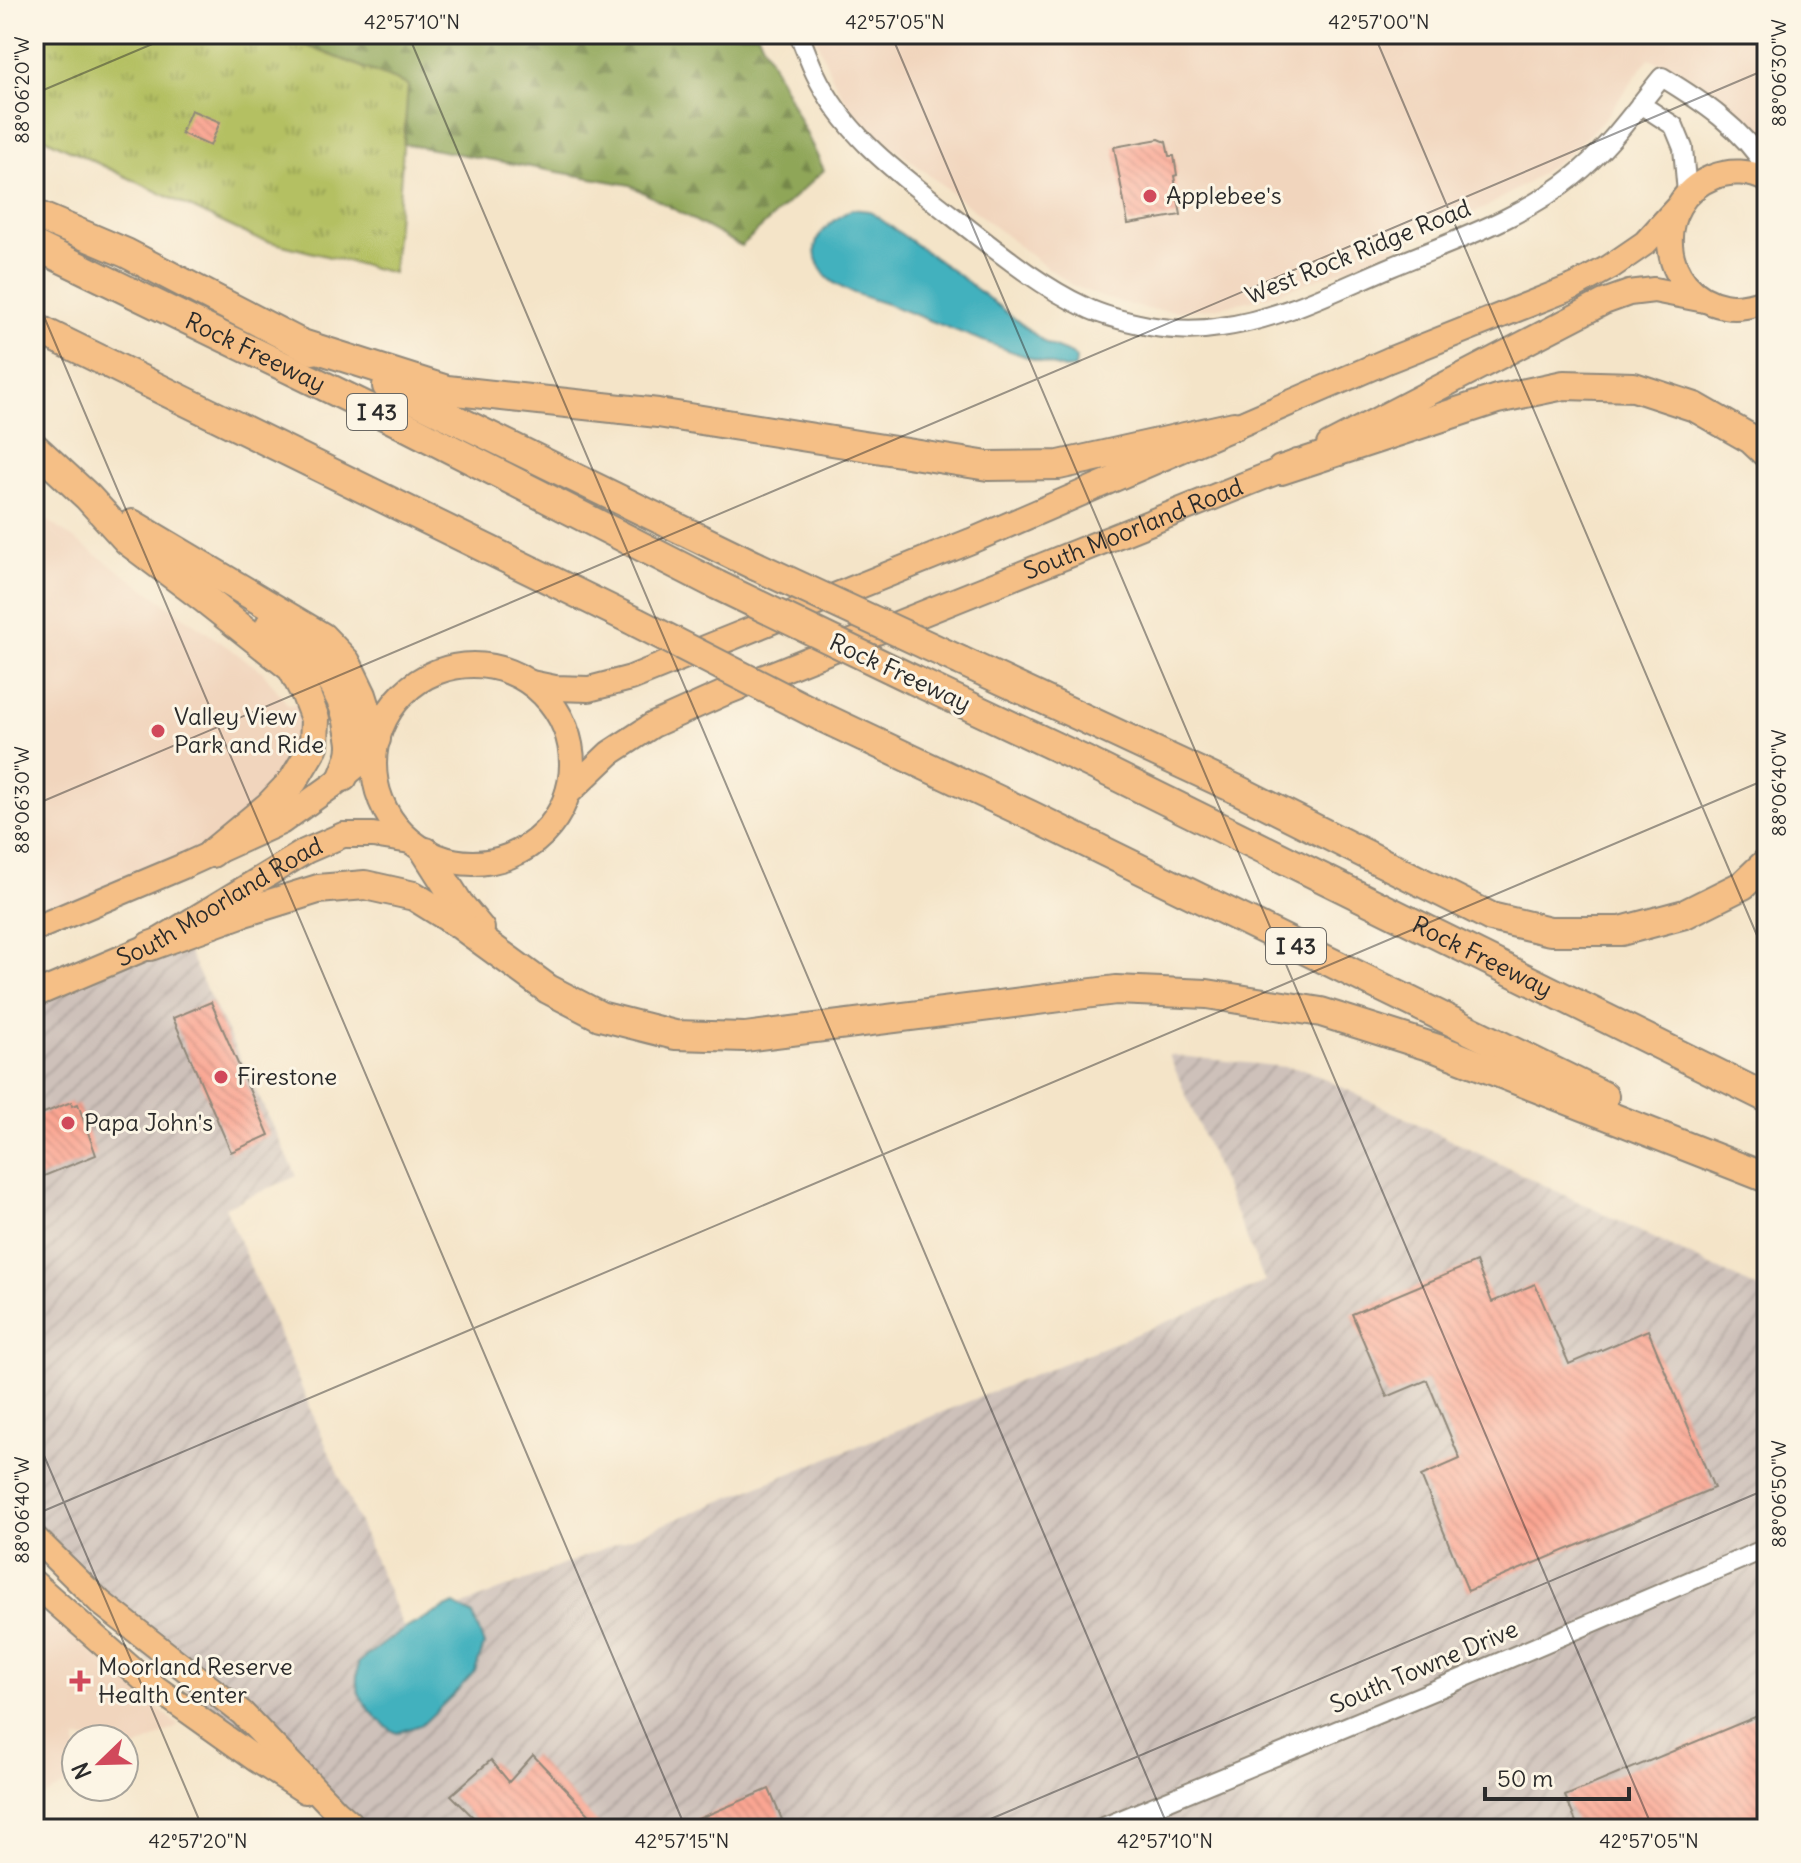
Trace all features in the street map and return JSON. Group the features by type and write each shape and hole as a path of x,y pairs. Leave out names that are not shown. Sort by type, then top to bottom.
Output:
{"highway":[{"path":"34,214 126,253 299,343 756,566 1238,790 1491,917 1550,931 1621,931 1685,914 1743,885 1767,862"},
{"name":"Rock Freeway","path":"34,245 392,419 717,585 1090,763 1767,1098"},
{"name":"I 43","path":"34,327 636,622 824,718 1030,815 1767,1177"},
{"path":"299,343 447,390 658,413 988,466 1059,465 1234,426"},
{"path":"1281,470 1497,399 1564,385 1634,387 1695,407 1751,439 1767,454"},
{"path":"34,447 88,497 128,541 292,668 310,704 315,719 314,746 293,781 269,806 212,853"},
{"path":"88,497 322,637 346,662 362,695 375,745"},
{"path":"165,543 233,599 299,646 320,667 334,687 346,714 353,743 343,777"},
{"path":"418,847 459,904 507,960"},
{"path":"150,946 318,889 365,885 414,896 462,926 548,989 600,1016 675,1035 745,1037 1116,990 1207,994 1321,1012 1438,1049 1767,1177"}],"main road":[{"path":"531,683 553,705 567,732 572,763 568,793 555,819 536,841 511,856 483,863 454,862 418,847 388,816 375,785 375,745 389,710 411,686 439,670 470,664 502,669 531,683 555,688 589,689 631,678 971,541 1389,360 1575,286 1645,243 1703,181 1721,173 1741,172 1767,180"},
{"path":"1682,201 1670,229 1670,250 1676,270 1688,287 1705,300"},
{"name":"South Moorland Road","path":"568,793 610,753 653,725 751,682 1281,470 1604,302 1629,293 1654,290 1725,307 1747,307 1767,300"},
{"name":"South Moorland Road","path":"34,929 281,822 343,777 375,745"},
{"name":"South Moorland Road","path":"34,995 150,946 306,851 343,835 373,835 418,847"},
{"path":"34,1537 101,1603 242,1713 357,1829"},
{"path":"34,1583 142,1678 257,1760 337,1812"}],"street":[{"name":"West Rock Ridge Road","path":"799,34 816,75 835,108 858,138 886,164 1047,287 1087,308 1152,326 1219,328 1279,313 1504,220 1546,196 1605,148 1662,77 1704,103 1739,132 1767,169"},
{"path":"1640,104 1674,126 1683,148 1682,201"},
{"name":"South Towne Drive","path":"1099,1829 1767,1548"}],"shaded area":[{"path":"814,34 1767,34 1767,147 1716,93 1649,58 1601,123 1568,154 1487,207 1351,267 1266,297 1214,308 1180,311 1146,309 1074,286 864,124 833,79"},
{"name":"Valley View Park and Ride","path":"34,511 263,672 288,705 310,704 314,746 212,853 34,929"},
{"path":"180,935 297,1176 225,1207 404,1629 1265,1282 1169,1055 1304,1069 1767,1293 1767,1829 357,1829 139,1653 34,1558 34,995"},
{"name":"Moorland Reserve Health Center","path":"34,1603 179,1726 140,1746 140,1723 60,1723 60,1787 34,1801"}],"green space":[{"path":"34,34 276,34 408,85 393,273 255,238 34,133"},
{"path":"276,34 758,34 824,170 741,246 630,185 404,144 408,85"}],"water":[{"path":"852,209 869,211 1047,344 1072,354 1076,359 1075,368 1065,369 1021,355 838,286 818,264 816,244 825,228"},
{"path":"454,1604 473,1615 484,1645 475,1671 423,1724 397,1733 374,1715 360,1696 358,1663 381,1644"}],"building":[{"path":"191,110 220,122 210,146 181,133"},
{"name":"Applebee's","path":"1159,139 1166,142 1169,156 1174,156 1181,215 1128,224 1114,147"},
{"name":"Firestone","path":"211,1002 269,1135 231,1152 173,1018"},
{"path":"71,1102 72,1106 78,1104 96,1155 34,1180 34,1117"},
{"path":"1476,1262 1492,1302 1535,1284 1569,1364 1648,1330 1714,1488 1468,1591 1421,1476 1460,1459 1427,1380 1387,1397 1352,1314"},
{"path":"1767,1712 1767,1829 1579,1829 1565,1796"},
{"path":"533,1755 603,1829 485,1829 451,1795 491,1760 509,1782"},
{"path":"769,1789 786,1829 674,1829"}],"place":[{"name":"Applebee's","path":"1150,196"},
{"name":"Valley View Park and Ride","path":"158,731"},
{"name":"Firestone","path":"221,1077"},
{"name":"Papa John's","path":"68,1123"},
{"name":"Moorland Reserve Health Center","path":"80,1681"}]}
